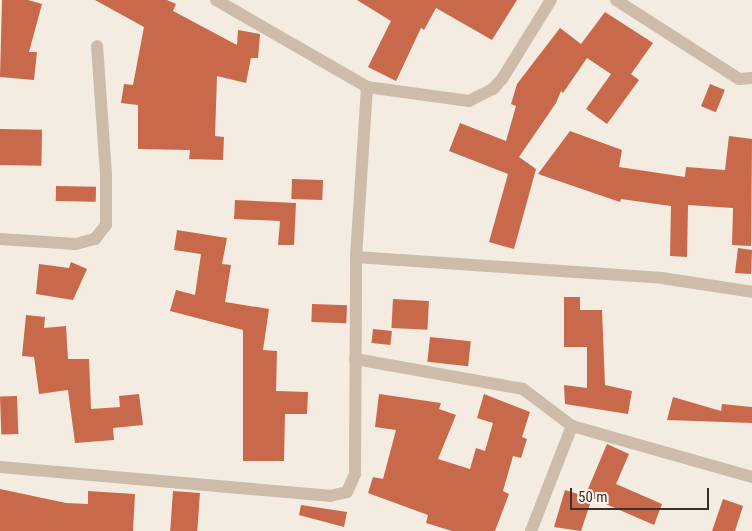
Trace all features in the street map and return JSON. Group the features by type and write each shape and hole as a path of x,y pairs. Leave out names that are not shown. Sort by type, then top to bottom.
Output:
{"street":[{"path":"216,0 367,87 469,100 493,89 502,79 551,0"},
{"path":"616,0 739,79 752,78"},
{"path":"0,239 76,244 95,239 106,225 106,174 97,46"},
{"path":"0,467 330,496 347,492 355,474 356,257 367,87"},
{"path":"356,257 662,278 752,292"},
{"path":"355,359 523,389 572,426 752,477"},
{"path":"531,531 572,426"}],"building":[{"path":"2,0 28,0 42,4 29,52 37,52 34,80 0,77"},
{"path":"95,0 167,0 176,4 173,11 237,45 238,30 260,34 258,58 251,58 246,83 217,76 215,136 224,137 223,160 189,159 190,150 138,149 138,105 121,103 124,84 133,85 144,27"},
{"path":"357,0 517,0 492,40 436,8 424,30 421,28 396,81 368,67 391,21"},
{"path":"605,12 653,43 631,74 639,80 607,124 586,109 611,74 587,58 563,93 561,91 556,103 519,157 536,169 514,249 489,242 508,174 449,151 460,123 506,141 516,106 511,104 517,84 560,28 581,44"},
{"path":"710,84 725,90 716,112 701,106"},
{"path":"0,129 42,130 41,166 0,165"},
{"path":"570,131 622,150 619,167 685,177 686,167 725,170 729,136 752,139 751,246 732,245 733,208 688,205 687,257 670,256 671,206 621,199 620,202 538,174"},
{"path":"292,179 323,180 322,200 291,199"},
{"path":"56,186 96,187 96,202 56,201"},
{"path":"235,200 296,203 294,245 278,245 280,221 234,219"},
{"path":"177,230 227,238 222,264 231,265 225,302 269,309 263,350 277,351 276,391 308,392 307,414 285,414 284,461 243,461 243,330 170,311 176,290 195,295 201,254 174,250"},
{"path":"738,248 752,250 751,274 735,273"},
{"path":"71,262 87,269 73,300 36,294 39,264 69,268"},
{"path":"564,297 580,297 580,310 602,310 605,385 632,391 628,414 565,404 564,385 587,388 587,347 564,347"},
{"path":"393,299 429,301 427,330 391,328"},
{"path":"312,304 347,305 346,323 311,322"},
{"path":"26,315 45,317 44,328 66,326 68,359 89,359 91,409 120,407 119,396 139,394 143,425 113,428 114,440 75,443 68,390 39,394 34,357 22,356"},
{"path":"373,329 392,331 390,345 372,343"},
{"path":"430,337 471,341 468,366 427,362"},
{"path":"379,394 441,403 439,409 456,415 438,459 470,469 476,448 485,451 493,423 477,418 484,394 530,412 522,437 527,439 521,458 513,456 503,491 509,494 495,531 452,531 426,523 428,515 368,493 373,477 383,479 396,430 375,427"},
{"path":"17,396 18,434 1,435 0,397"},
{"path":"673,397 721,411 722,404 752,407 752,423 667,420"},
{"path":"607,444 629,454 616,484 662,504 654,525 592,498 581,531 554,527 565,490 591,498 585,496"},
{"path":"0,489 66,503 88,504 88,491 135,494 133,531 0,531"},
{"path":"173,491 200,493 197,531 170,531"},
{"path":"723,499 743,506 735,531 712,531"},
{"path":"301,505 347,512 344,527 299,515"}]}
